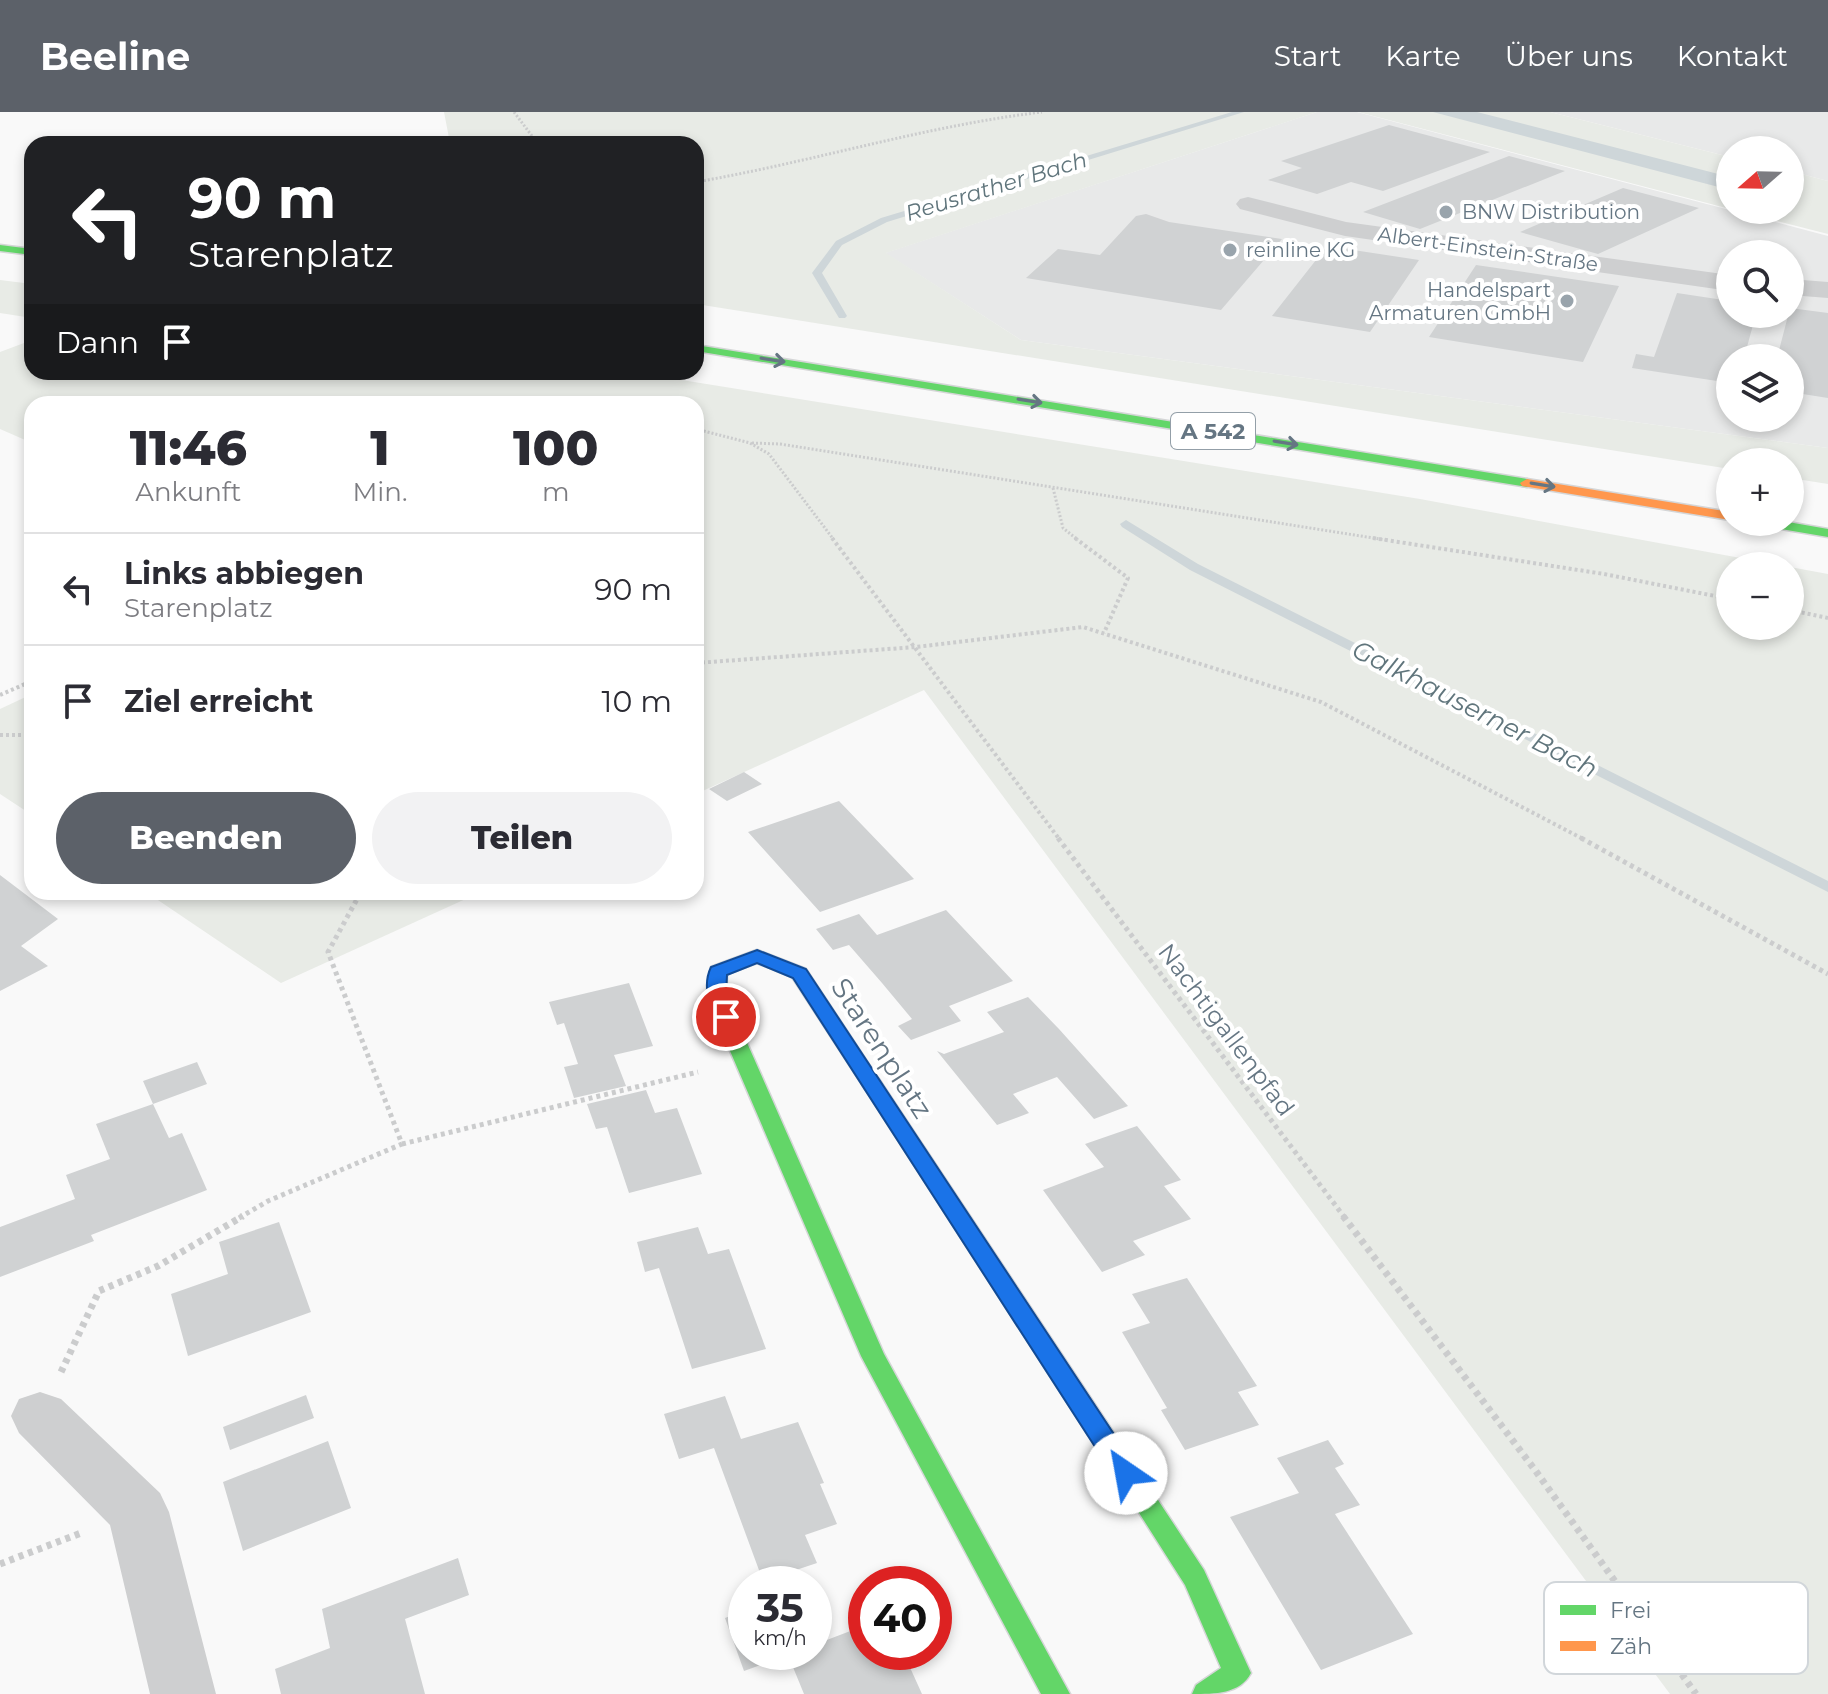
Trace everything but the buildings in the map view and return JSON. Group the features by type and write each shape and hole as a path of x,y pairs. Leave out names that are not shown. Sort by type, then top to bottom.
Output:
{"main road":[{"path":"0,248 24,251"},
{"name":"A 542","path":"704,349 1716,514"},
{"path":"1804,529 1828,533"},
{"name":"Starenplatz","path":"1056,1694 873,1356 716,995 718,971 757,956 799,973 1195,1578 1237,1673 1206,1694"}],"street":[{"name":"Albert-Einstein-Straße","path":"1248,204 1345,229 1716,281"},
{"path":"1804,288 1828,290"},
{"path":"40,1416 138,1512 183,1694"}],"path":[{"path":"514,112 532,136"},
{"path":"704,181 778,168 976,120 1042,112"},
{"name":"Nachtigallenpfad","path":"704,431 750,443 769,454 1535,1470 1616,1582"},
{"path":"750,443 780,444 1588,572 1716,596"},
{"path":"1053,488 1063,528 1128,578 1104,633"},
{"path":"1804,613 1828,618"},
{"path":"704,662 916,647 1083,627 1321,702 1664,881 1828,974"},
{"path":"0,695 24,684"},
{"path":"0,735 24,735"},
{"path":"357,900 328,952 402,1144"},
{"path":"40,1416 99,1291 158,1266 268,1201 402,1144 746,1061"},
{"path":"0,1564 138,1512"},
{"name":"Nachtigallenpfad","path":"1682,1674 1696,1694"}],"shaded area":[{"path":"444,112 1317,112 886,253 1021,340 1828,448 1828,484 1804,480 1804,448 1716,448 1716,467 704,305 704,136 449,136"},
{"path":"1317,112 1357,112 1716,207 1716,224 1782,224 1828,236 1828,448 1021,340 885,253"},
{"path":"1358,112 1550,112 1716,154 1716,205"},
{"path":"1433,112 1477,112 1716,173 1716,186"},
{"path":"1550,112 1828,112 1828,181 1804,175 1804,136 1716,136 1716,154"},
{"path":"1804,175 1828,181 1828,234 1789,224 1804,224"},
{"path":"0,280 24,283 24,317 0,313"},
{"path":"24,343 24,380 682,380 1420,499 1716,553 1716,640 1804,640 1804,570 1828,574 1828,1694 1670,1694 1655,1674 1808,1674 1808,1582 1587,1582 924,690 704,790 704,396 24,396 24,440 0,429 0,352"},
{"path":"24,698 24,810 0,794 0,709"},
{"path":"158,900 463,900 281,983"}],"waterway":[{"name":"Reusrather Bach","path":"842,316 817,273 839,243 884,220 1240,112"},
{"name":"Galkhauserner Bach","path":"1126,524 1194,567 1828,887"}],"traffic: fast":[{"path":"0,248 24,251"},
{"path":"704,349 1527,483"},
{"path":"1804,529 1828,533"},
{"path":"872,1084 799,973 757,956 718,971 716,995 873,1356 1056,1694"},
{"path":"1097,1428 1195,1578 1237,1673 1206,1694"}],"traffic: slow":[{"path":"1527,483 1716,514"},
{"path":"872,1084 1097,1428"}],"place":[{"name":"BNW Distribution","path":"1446,212"},
{"name":"reinline KG","path":"1230,250"},
{"name":"Handelspart Armaturen GmbH","path":"1567,301"}],"route":[{"path":"726,1017 716,995 718,971 757,956 799,973 1126,1473"}]}
